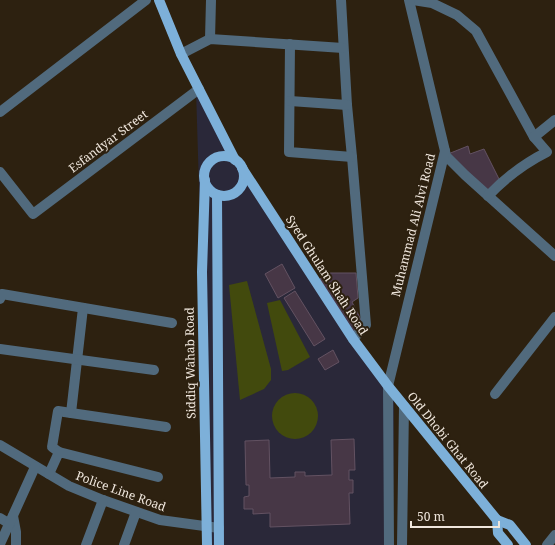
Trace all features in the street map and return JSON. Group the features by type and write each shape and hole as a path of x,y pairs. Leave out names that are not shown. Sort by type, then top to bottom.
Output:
{"main road":[{"path":"159,0 181,54 244,172 243,183 237,191 228,196 217,195 209,189 205,180 205,169 216,158 226,156 239,164"},
{"name":"Syed Ghulam Shah Road","path":"239,164 353,339 395,394"},
{"name":"Siddiq Wahab Road","path":"205,180 202,272 207,545"},
{"path":"217,195 219,545"},
{"name":"Old Dhobi Ghat Road","path":"395,394 497,520 510,525 526,545"},
{"name":"Old Dhobi Ghat Road","path":"497,520 498,533 508,545"}],"street":[{"path":"0,112 146,0"},
{"path":"210,39 211,0"},
{"path":"341,0 347,105 366,325 353,339"},
{"name":"Muhammad Ali Alvi Road","path":"389,545 388,386 445,151 409,0"},
{"path":"413,0 432,2 457,15 476,31 534,137 555,159"},
{"path":"181,54 210,39 343,48"},
{"path":"290,44 289,152 352,157"},
{"name":"Esfandyar Street","path":"0,172 33,214 199,90"},
{"path":"290,101 347,105"},
{"path":"534,137 555,120"},
{"path":"445,151 446,156 555,256"},
{"path":"488,196 501,182 528,161 547,152"},
{"path":"0,299 2,294 172,323"},
{"path":"71,413 83,308"},
{"path":"496,394 555,317"},
{"path":"0,349 154,370"},
{"path":"402,545 404,406"},
{"path":"158,477 59,452 52,447 58,411 166,427"},
{"name":"Police Line Road","path":"0,445 68,486 103,500 160,520 219,528"},
{"path":"49,474 59,452"},
{"path":"0,544 36,467"},
{"path":"86,545 103,500"},
{"path":"124,545 136,512"},
{"path":"0,518 11,520"},
{"path":"11,520 16,532 16,545"},
{"path":"547,545 555,535"}],"shaded area":[{"path":"196,90 353,339 394,393 393,545 210,545"}],"green space":[{"path":"247,281 271,369 271,380 264,389 240,400 229,285"},
{"path":"280,300 310,357 288,370 282,371 267,303"},
{"path":"295,393 308,397 314,403 318,416 314,429 308,435 295,439 282,435 276,429 272,416 276,403 282,397"}],"building":[{"path":"468,146 470,154 484,149 501,183 488,196 448,154"},
{"path":"282,264 295,288 278,298 265,274"},
{"path":"328,273 356,273 358,298 352,302 364,326 352,333 320,279"},
{"path":"295,291 325,339 314,346 284,298"},
{"path":"333,350 339,362 325,370 318,359"},
{"path":"354,439 355,470 349,470 349,480 353,480 353,493 349,493 350,524 270,527 270,513 253,514 253,509 244,509 244,497 249,496 249,485 246,485 245,441 269,440 270,478 295,477 295,472 305,472 305,476 332,475 331,440"}]}
